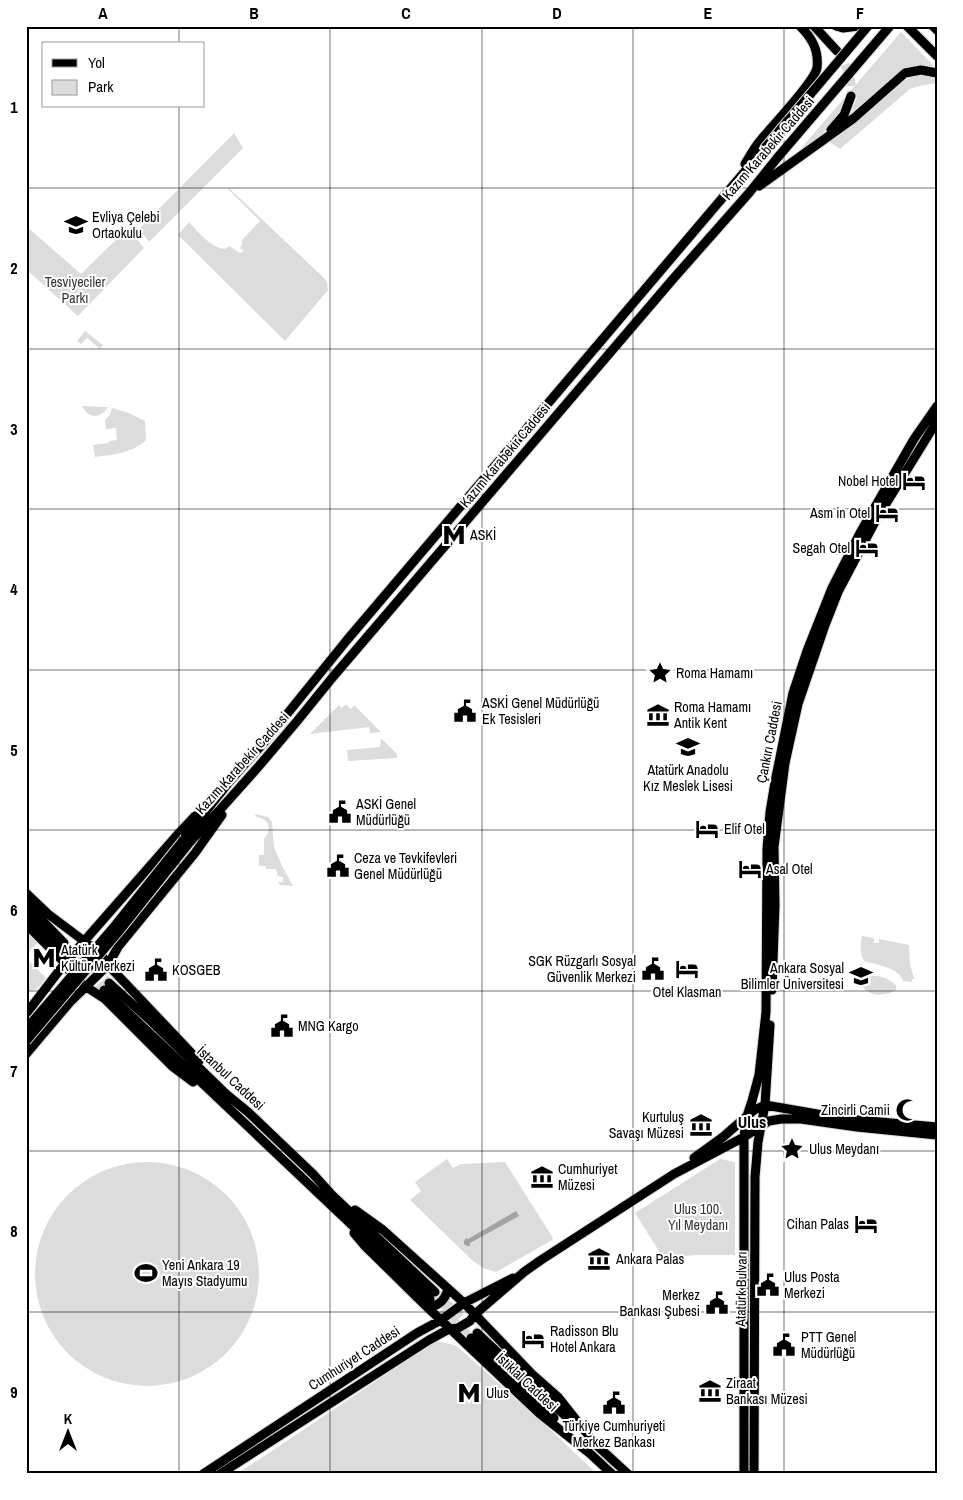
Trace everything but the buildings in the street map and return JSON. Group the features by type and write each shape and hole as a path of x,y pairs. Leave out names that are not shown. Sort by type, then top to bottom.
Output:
{"main road":[{"path":"736,182 757,145 816,72 815,47 809,35 800,26"},
{"path":"814,26 837,51"},
{"path":"836,26 843,28 857,27"},
{"name":"Kazım Karabekir Caddesi","path":"26,1029 113,928 229,782 266,740 365,617 868,26"},
{"name":"Kazım Karabekir Caddesi","path":"26,1041 120,930 185,837 239,790 297,723 339,670 890,26"},
{"path":"907,26 937,56"},
{"path":"933,26 937,30"},
{"path":"749,193 854,118 906,73 921,70 937,73"},
{"path":"807,152 837,123 846,110 851,96"},
{"name":"Çankırı Caddesi","path":"747,1116 759,1075 766,1012 767,850 770,812 793,693 806,651 832,588 860,533 914,439 937,406"},
{"name":"Çankırı Caddesi","path":"765,1105 774,936 774,847 784,771 798,704 838,592 876,520 937,421"},
{"path":"26,1054 70,1002 108,965 118,947 195,853 239,790"},
{"path":"26,1014 84,941 185,837"},
{"path":"26,893 48,914 100,953 108,965 192,1052 223,1098"},
{"path":"26,904 62,945 26,915"},
{"path":"26,924 65,963 74,980 105,999 173,1067 223,1098"},
{"name":"İstanbul Caddesi","path":"106,986 157,1027 223,1098 329,1198 431,1299 441,1320"},
{"path":"765,1105 846,1119 937,1127"},
{"name":"Cumhuriyet Caddesi","path":"220,1474 429,1340 449,1329 458,1328 470,1321 474,1315 524,1272 674,1174 724,1136 754,1110 765,1105"},
{"name":"Atatürk Bulvarı","path":"754,1474 755,1178 758,1142 765,1105"},
{"name":"Atatürk Bulvarı","path":"744,1474 744,1137 747,1116"},
{"name":"Cumhuriyet Caddesi","path":"674,1174 762,1127 769,1121 781,1119 801,1119 937,1135"},
{"name":"İstanbul Caddesi","path":"329,1198 383,1230 464,1303"},
{"name":"Cumhuriyet Caddesi","path":"203,1474 418,1333 441,1320 464,1303 524,1272"},
{"path":"431,1299 431,1307 440,1303 445,1298 448,1289"},
{"name":"İstiklal Caddesi","path":"464,1303 532,1374 558,1397 596,1445"},
{"name":"İstiklal Caddesi","path":"441,1320 540,1414 588,1452"},
{"name":"İstiklal Caddesi","path":"612,1474 474,1336 628,1474"}],"green space":[{"path":"901,32 934,66 912,67 847,119 857,97 847,96 833,123 797,153"},
{"path":"913,76 937,77 937,83 910,89 840,149 828,141 901,83"},
{"path":"234,133 243,148 149,242 139,229"},
{"path":"229,188 324,278 327,283 328,290 285,341 178,235 189,222 205,239 215,246 225,249 229,246 240,253 243,252 240,248 242,240 260,221"},
{"name":"Tesviyeciler Parkı","path":"26,226 81,274 128,228 144,248 78,316 26,269"},
{"path":"85,331 103,345 100,349 87,338 81,344 77,341"},
{"path":"82,406 108,407 102,414 95,416 88,413"},
{"path":"112,408 129,413 145,421 146,440 129,451 95,457 93,445 117,440 116,428 106,429 105,420 110,415"},
{"path":"346,704 351,709 354,705 381,732 370,733 369,727 310,734 339,705 342,708"},
{"path":"381,738 397,754 397,758 348,761 347,750 380,747"},
{"path":"255,814 268,817 272,822 274,847 293,886 280,885 278,882 283,882 283,877 278,876 276,869 266,869 266,866 259,866 259,855 264,855 264,839 269,828 267,822 256,817"},
{"path":"30,933 38,942 30,950 28,960 46,978 37,989 26,994 26,937"},
{"path":"862,936 874,938 874,943 879,943 879,939 909,945 910,964 914,979 912,979 912,982 903,981 897,973 881,965 864,961 861,949"},
{"path":"867,976 886,978 896,985 896,990 881,995 871,993 863,988 860,983"},
{"path":"447,1159 453,1168 461,1164 505,1162 553,1238 552,1240 496,1272 483,1268 473,1261 410,1200 421,1191 415,1182"},
{"name":"Ulus 100. Yıl Meydanı","path":"720,1159 735,1162 735,1255 686,1256 669,1267 635,1213"},
{"name":"Yeni Ankara 19 Mayıs Stadyumu","path":"136,1162 158,1162 190,1170 200,1175 218,1187 234,1203 251,1231 257,1252 259,1274 257,1296 251,1317 234,1345 218,1361 190,1378 158,1386 136,1386 104,1378 94,1373 76,1361 60,1345 43,1317 35,1285 35,1263 43,1231 48,1221 60,1203 76,1187 104,1170"},
{"path":"436,1341 455,1345 535,1415 597,1474 237,1474"}],"shaded area":[{"path":"516,1211 519,1216 470,1243 470,1246 464,1244 466,1238 468,1239"}],"tunnel":[{"path":"838,53 849,73 851,96"},
{"path":"64,943 109,983"},
{"path":"59,947 104,990"},
{"path":"435,1292 477,1333"},
{"path":"432,1300 471,1338"}],"place":[{"name":"Evliya Çelebi Ortaokulu","path":"76,225"},
{"name":"Nobel Hotel","path":"914,481"},
{"name":"Asm in Otel","path":"887,513"},
{"name":"ASKİ","path":"454,535"},
{"name":"Segah Otel","path":"867,548"},
{"name":"Roma Hamamı","path":"660,673"},
{"name":"ASKİ Genel Müdürlüğü Ek Tesisleri","path":"465,711"},
{"name":"Roma Hamamı Antik Kent","path":"658,715"},
{"name":"Atatürk Anadolu Kız Meslek Lisesi","path":"688,747"},
{"name":"ASKİ Genel Müdürlüğü","path":"340,812"},
{"name":"Elif Otel","path":"707,829"},
{"name":"Ceza ve Tevkifevleri Genel Müdürlüğü","path":"338,866"},
{"name":"Asal Otel","path":"750,869"},
{"name":"Atatürk Kültür Merkezi","path":"44,958"},
{"name":"SGK Rüzgarlı Sosyal Güvenlik Merkezi","path":"653,969"},
{"name":"Otel Klasman","path":"687,969"},
{"name":"KOSGEB","path":"156,970"},
{"name":"Ankara Sosyal Bilimler Üniversitesi","path":"861,976"},
{"name":"MNG Kargo","path":"282,1026"},
{"name":"Zincirli Camii","path":"907,1110"},
{"name":"Kurtuluş Savaşı Müzesi","path":"701,1125"},
{"name":"Ulus Meydanı","path":"792,1149"},
{"name":"Cumhuriyet Müzesi","path":"542,1177"},
{"name":"Cihan Palas","path":"866,1224"},
{"name":"Ankara Palas","path":"599,1259"},
{"name":"Yeni Ankara 19 Mayıs Stadyumu","path":"146,1273"},
{"name":"Ulus Posta Merkezi","path":"768,1285"},
{"name":"Merkez Bankası Şubesi","path":"717,1303"},
{"name":"Radisson Blu Hotel Ankara","path":"533,1339"},
{"name":"PTT Genel Müdürlüğü","path":"784,1345"},
{"name":"Ziraat Bankası Müzesi","path":"710,1391"},
{"name":"Ulus","path":"469,1393"},
{"name":"Türkiye Cumhuriyeti Merkez Bankası","path":"614,1403"}],"district":[{"name":"Ulus","path":"752,1122"}]}
